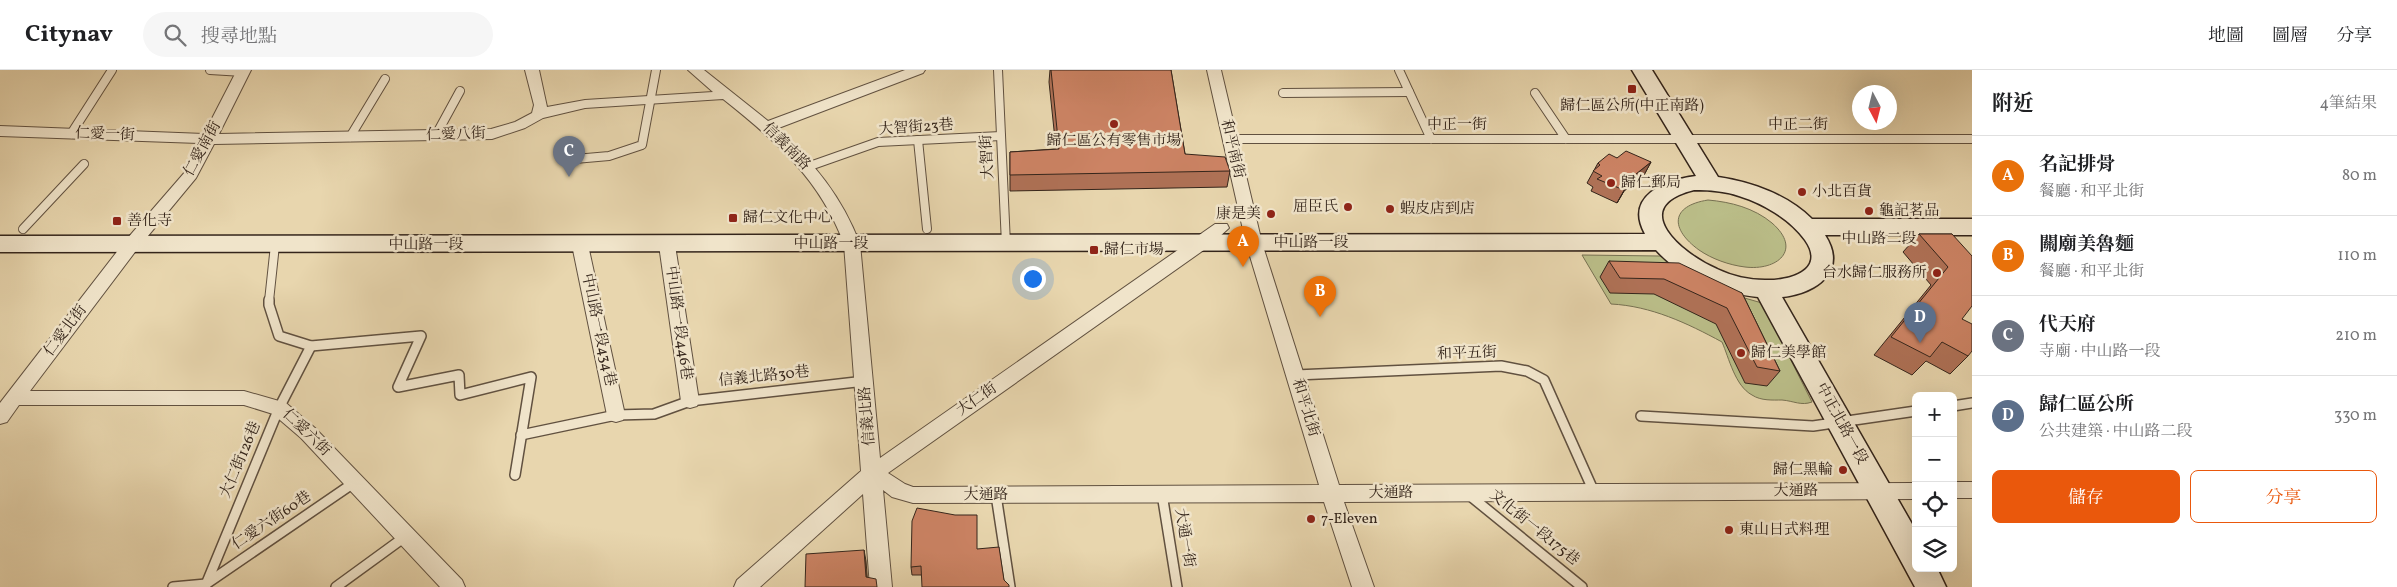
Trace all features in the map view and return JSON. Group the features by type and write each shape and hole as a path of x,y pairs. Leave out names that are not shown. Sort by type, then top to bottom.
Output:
{"main road":[{"path":"1642,70 1711,183"},
{"path":"1711,183 1764,197 1795,216 1812,233 1820,249 1820,265 1811,278 1792,287 1766,289 1736,284 1706,274 1686,262 1657,235 1650,216 1651,206 1657,197 1666,190 1678,185 1711,183"},
{"name":"中山路二段","path":"1812,233 1972,227"},
{"name":"中山路一段","path":"0,244 138,237 1006,236 1221,228 1252,235"},
{"name":"中山路一段","path":"0,229 275,246 667,245 850,237 927,229 1006,236 1202,243 1252,235 1657,235"},
{"name":"中山路二段","path":"1812,233 1972,239"},
{"name":"中正北路一段","path":"1766,289 1912,552"},
{"path":"1923,572 1931,587"}],"street":[{"path":"532,70 540,105 538,115"},
{"name":"信義南路","path":"695,70 768,127 808,168 827,193 850,237"},
{"path":"768,127 918,70"},
{"name":"和平南街","path":"1214,70 1252,235"},
{"name":"仁愛南街","path":"138,237 192,174 244,71"},
{"name":"仁愛八街","path":"210,139 492,134 520,125 538,115 585,104 726,95"},
{"name":"仁愛一街","path":"0,131 210,139"},
{"name":"大仁街","path":"745,587 873,473 1221,228"},
{"name":"和平北街","path":"1252,235 1331,492 1363,587"},
{"name":"仁愛北街","path":"0,417 138,237"},
{"name":"信義北路","path":"850,237 865,381 881,587"},
{"name":"中山路一段434巷","path":"580,245 616,415"},
{"name":"中山路一段446巷","path":"667,245 690,401"},
{"name":"仁愛六街","path":"14,398 244,398 279,408 308,433 454,587"},
{"name":"大通路","path":"873,473 899,491 913,495 1912,491"},
{"path":"1957,490 1972,490"}],"lane":[{"path":"71,134 112,70"},
{"path":"210,70 244,71"},
{"path":"575,158 609,156 642,145 656,70"},
{"name":"大智街","path":"998,70 1006,236"},
{"path":"1399,70 1431,139"},
{"path":"350,137 385,79"},
{"path":"436,135 460,91"},
{"path":"1283,93 1409,92"},
{"path":"1535,93 1566,139"},
{"name":"大智街23巷","path":"808,168 878,142 1001,136"},
{"name":"中正一街","path":"1230,139 1684,139"},
{"name":"中正二街","path":"1684,139 1972,139"},
{"path":"918,140 927,229"},
{"path":"23,229 84,164"},
{"path":"275,246 269,305 278,336 311,346 421,336 398,387 459,376 460,394 531,377 515,475"},
{"name":"大仁街126巷","path":"205,586 279,408 311,346"},
{"name":"和平五街","path":"1296,376 1501,366 1528,371 1544,380 1594,492"},
{"name":"信義北路30巷","path":"521,434 616,415 654,414 690,401 865,381"},
{"path":"1957,405 1972,403"},
{"path":"1642,416 1813,426 1912,412"},
{"name":"仁愛六街60巷","path":"205,586 355,482"},
{"name":"文化街一段175巷","path":"1466,493 1582,587"},
{"path":"996,494 1010,587"},
{"name":"大通一街","path":"1162,494 1177,587"},
{"path":"336,587 406,536"},
{"path":"173,587 205,586"}],"green space":[{"path":"1708,200 1742,207 1758,213 1772,223 1781,233 1785,242 1786,250 1782,257 1767,266 1745,267 1721,261 1699,250 1683,234 1679,227 1678,219 1686,207"},
{"path":"1582,255 1660,256 1727,293 1762,303 1812,402 1767,400 1752,395 1746,391 1737,378 1722,342 1696,328 1654,312 1626,305 1611,304"}],"building":[{"name":"歸仁區公有零售市場","path":"1051,70 1171,70 1185,154 1225,157 1230,171 1010,175 1010,152 1059,149"},
{"path":"1626,151 1651,162 1631,178 1624,190 1597,179 1602,176 1593,171 1600,165 1598,163 1609,154 1617,158"},
{"path":"1919,234 1952,234 1972,256 1972,306 1962,319 1972,324 1972,351 1968,356 1942,342 1930,357 1891,337 1948,267"},
{"path":"1609,261 1679,263 1742,293 1780,371 1757,367 1727,308 1664,279 1620,278"},
{"path":"917,508 955,515 977,515 977,549 999,547 1004,580 1009,587 922,587 921,566 911,567 912,521"},
{"path":"864,550 866,577 876,579 877,587 805,587 806,554"}],"place":[{"name":"歸仁區公所(中正南路)","path":"1632,89"},
{"name":"歸仁區公有零售市場","path":"1114,124"},
{"name":"代天府","path":"569,177"},
{"name":"歸仁郵局","path":"1611,183"},
{"name":"小北百貨","path":"1802,192"},
{"name":"屈臣氏","path":"1348,207"},
{"name":"蝦皮店到店","path":"1390,209"},
{"name":"龜記茗品","path":"1869,211"},
{"name":"康是美","path":"1271,214"},
{"name":"歸仁文化中心","path":"733,218"},
{"name":"善化寺","path":"117,221"},
{"name":"歸仁市場","path":"1094,250"},
{"name":"名記排骨","path":"1243,267"},
{"name":"台水歸仁服務所","path":"1937,273"},
{"name":"關廟美魯麵","path":"1320,317"},
{"name":"歸仁區公所","path":"1920,343"},
{"name":"歸仁美學館","path":"1741,353"},
{"name":"歸仁黑輪","path":"1843,470"},
{"name":"7-Eleven","path":"1311,519"},
{"name":"東山日式料理","path":"1729,530"}]}
